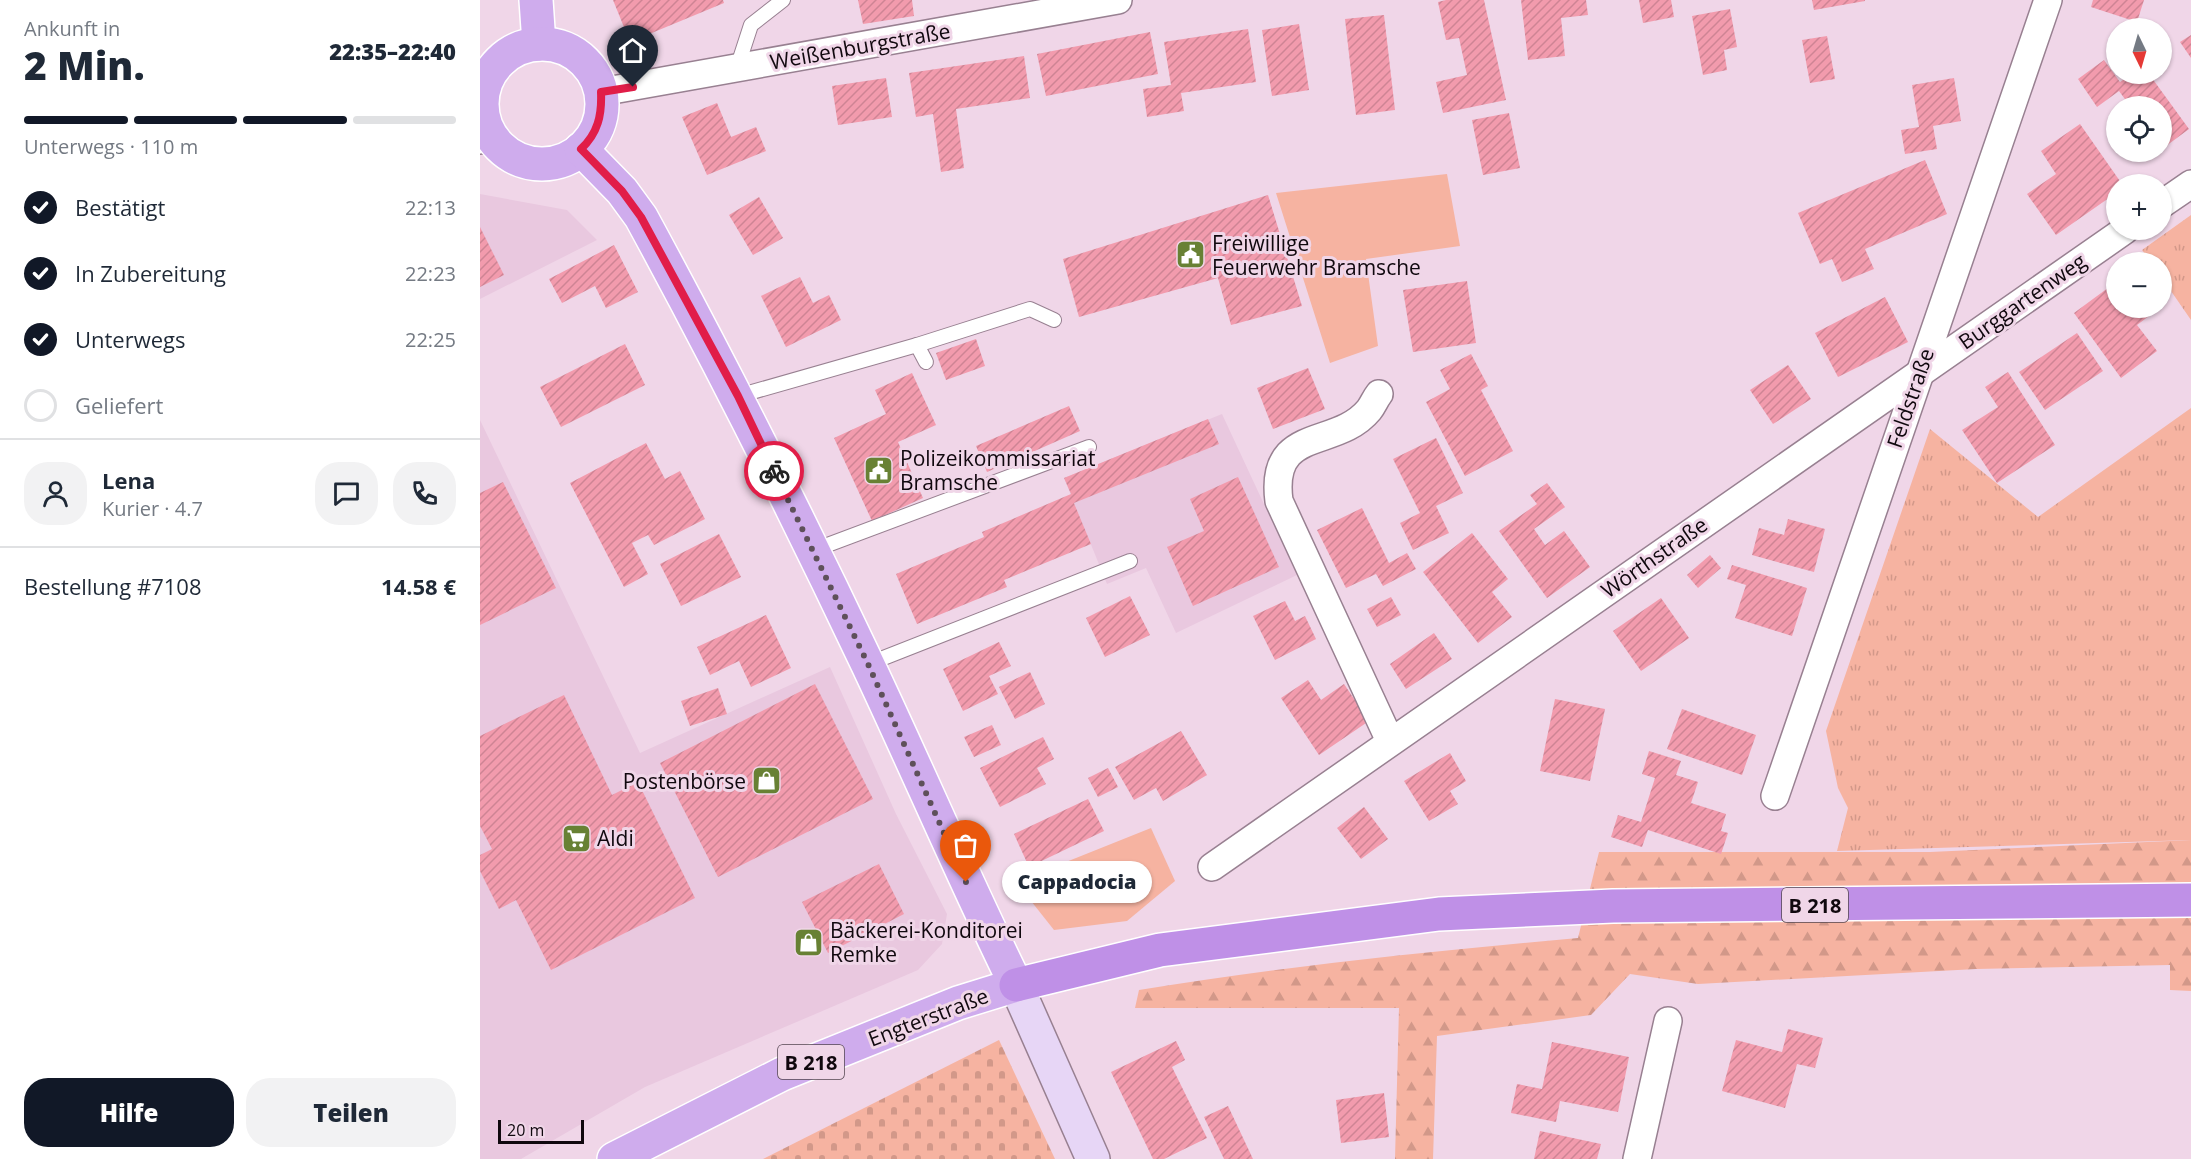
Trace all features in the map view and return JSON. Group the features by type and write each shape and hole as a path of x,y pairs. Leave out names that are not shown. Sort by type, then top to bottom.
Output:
{"highway":[{"name":"B 218","path":"1016,985 1160,950 1439,914 1613,906 2191,900"}],"main road":[{"path":"536,0 539,44"},
{"path":"539,44 570,51 584,61 595,76 601,92 602,112 596,131 581,149 568,158 549,164 529,163 510,155 486,137 482,105 485,85 495,67 520,48 539,44"},
{"path":"581,149 622,191 641,217 738,396 868,664 976,904 1016,985 1093,1159"},
{"name":"Engterstraße","path":"614,1159 782,1074 958,1004 1016,985"}],"street":[{"name":"Weißenburgstraße","path":"601,92 1118,0"},
{"name":"Feldstraße","path":"1775,796 1918,373 2048,0"},
{"path":"2172,197 2191,184"},
{"name":"Burggartenweg","path":"1918,373 2111,240"},
{"name":"Wörthstraße","path":"1212,867 1918,373"},
{"path":"1379,394 1368,411 1354,422 1299,446 1282,460 1276,481 1279,501 1390,741"},
{"path":"1637,1159 1668,1021"}],"lane":[{"path":"737,68 751,25 783,0"},
{"path":"738,396 917,345 1030,309 1054,320"},
{"path":"917,345 926,362"},
{"path":"812,551 1089,447"},
{"path":"868,664 1130,561"}],"shaded area":[{"path":"480,194 567,210 597,240 480,299"},
{"path":"1222,414 1297,575 1176,633 1146,568 1107,584 1064,478"},
{"path":"480,420 640,753 830,667 896,814 947,914 942,944 918,970 645,1087 521,1159 480,1159"}],"green space":[{"path":"1447,174 1460,246 1366,259 1378,346 1330,363 1276,193"},
{"path":"2191,215 2191,320 2172,292 2172,252 2144,252 2142,250 2156,240 2172,240 2172,229"},
{"path":"2191,408 2191,840 1837,851 1848,808 1838,788 1826,731 1930,429 2038,517"},
{"path":"1151,828 1175,881 1127,921 1054,930 1016,882"},
{"path":"2191,840 2191,991 2170,990 2170,965 1976,969 1698,984 1630,974 1591,1015 1437,1036 1433,1159 1395,1159 1399,1008 1135,1008 1139,990 1358,960 1578,938 1599,852 1930,852"},
{"path":"999,1040 1055,1159 763,1159"}],"building":[{"path":"613,0 723,0 724,3 630,42"},
{"path":"858,0 912,0 914,16 863,24"},
{"path":"1484,0 1506,100 1443,113 1436,82 1467,75 1459,38 1446,40 1438,2"},
{"path":"1521,0 1586,0 1588,15 1561,18 1565,56 1528,60"},
{"path":"1639,0 1671,0 1674,17 1643,23"},
{"path":"1812,0 1865,0 1865,1 1814,10"},
{"path":"2093,0 2144,0 2138,18 2125,18 2091,7"},
{"path":"1730,9 1737,47 1724,50 1727,70 1703,75 1692,16"},
{"path":"1384,15 1395,110 1356,115 1345,19"},
{"path":"1299,24 1309,90 1272,96 1262,30"},
{"path":"1248,29 1256,82 1181,93 1184,111 1147,117 1143,89 1171,85 1164,42"},
{"path":"1150,32 1158,74 1046,96 1037,54"},
{"path":"2191,35 2191,58 2180,42"},
{"path":"1827,36 1835,79 1810,83 1802,40"},
{"path":"1024,56 1030,98 956,109 964,168 941,172 933,114 916,117 909,73"},
{"path":"2104,60 2106,84 2156,84 2165,96 2123,96 2119,91 2112,96 2106,96 2106,100 2097,107 2078,79"},
{"path":"886,78 892,117 838,125 832,86"},
{"path":"1954,78 1961,121 1933,126 1937,149 1905,154 1901,130 1919,127 1912,85"},
{"path":"717,103 731,137 756,127 766,151 707,175 682,117"},
{"path":"2172,106 2189,129 2172,142"},
{"path":"1509,113 1520,168 1483,175 1472,120"},
{"path":"2080,124 2115,174 2106,174 2106,200 2056,235 2027,194 2056,174 2041,151"},
{"path":"1925,160 1947,214 1865,249 1874,269 1842,282 1832,259 1820,264 1798,213"},
{"path":"1268,195 1302,306 1231,325 1218,278 1079,317 1063,259"},
{"path":"759,197 783,238 753,255 729,215"},
{"path":"480,227 504,275 480,287"},
{"path":"614,245 638,292 606,308 595,286 562,303 549,279"},
{"path":"800,277 813,303 829,295 841,320 786,347 761,296"},
{"path":"1467,281 1476,343 1413,352 1403,290"},
{"path":"2106,289 2106,318 2146,318 2137,325 2157,351 2121,378 2074,313"},
{"path":"1885,297 1908,342 1838,377 1815,333"},
{"path":"2077,333 2103,371 2045,410 2019,372"},
{"path":"976,339 985,366 946,380 936,353"},
{"path":"625,344 645,385 561,427 540,387"},
{"path":"1471,354 1488,386 1481,390 1513,451 1465,476 1426,402 1450,389 1440,370"},
{"path":"1788,365 1811,399 1773,424 1750,390"},
{"path":"1308,368 1325,409 1273,429 1257,388"},
{"path":"2008,372 2055,445 1997,483 1962,430 1998,407 1985,387"},
{"name":"Polizeikommissariat Bramsche","path":"912,373 936,425 898,442 923,498 872,521 834,438 886,414 875,390"},
{"path":"1069,406 1080,431 987,472 976,446"},
{"path":"1208,419 1219,444 1074,503 1091,544 1004,580 1007,587 917,624 896,574 984,537 982,532 1071,494 1064,478"},
{"path":"1436,438 1463,493 1436,506 1449,533 1413,550 1400,523 1420,513 1393,459"},
{"path":"646,443 665,479 680,471 705,519 654,545 648,535 632,543 648,574 624,587 570,483"},
{"path":"1238,477 1279,567 1193,606 1167,547 1204,531 1190,499"},
{"path":"503,482 556,588 480,625 480,493"},
{"path":"1547,483 1565,507 1534,529 1545,545 1564,531 1590,567 1547,598 1499,531 1537,504 1530,495"},
{"path":"1362,508 1389,563 1407,553 1416,569 1383,586 1376,574 1346,588 1317,530"},
{"path":"1788,519 1825,529 1814,572 1752,555 1759,528 1784,535"},
{"path":"1472,533 1508,579 1492,592 1512,617 1478,643 1423,572"},
{"path":"719,534 741,577 681,606 660,564"},
{"path":"1710,555 1721,568 1698,588 1687,575"},
{"path":"1732,565 1807,588 1792,636 1735,618 1746,585 1727,579"},
{"path":"1130,596 1150,635 1105,657 1086,618"},
{"path":"1391,597 1401,615 1377,627 1367,609"},
{"path":"1661,598 1689,638 1641,671 1613,631"},
{"path":"1285,601 1295,621 1305,616 1316,639 1275,660 1253,616"},
{"path":"766,615 791,668 751,687 739,661 710,675 697,647"},
{"path":"1434,633 1452,659 1406,689 1390,664"},
{"path":"999,642 1011,666 989,676 998,694 963,711 943,669"},
{"path":"1030,672 1045,704 1015,719 999,687"},
{"path":"1308,680 1321,700 1344,684 1369,721 1319,755 1281,698"},
{"name":"Postenbörse","path":"815,684 873,799 718,877 660,763"},
{"path":"718,688 727,714 690,726 681,701"},
{"name":"Aldi","path":"564,695 612,795 638,782 695,898 551,970 516,900 499,909 480,871 480,855 492,849 480,826 480,736"},
{"path":"1555,699 1605,709 1590,781 1540,771"},
{"path":"1682,709 1756,735 1742,775 1667,749"},
{"path":"992,725 1001,745 974,757 964,737"},
{"path":"1181,731 1207,775 1163,801 1156,788 1134,800 1115,767"},
{"path":"1043,737 1054,759 1037,768 1046,784 1000,807 980,768"},
{"path":"1649,751 1681,761 1676,775 1698,782 1691,803 1726,814 1721,831 1728,833 1721,854 1648,830 1642,847 1611,837 1618,815 1641,822 1655,778 1642,774"},
{"path":"1450,753 1466,781 1450,791 1458,804 1429,821 1404,781"},
{"path":"1108,768 1118,787 1098,797 1088,778"},
{"path":"1088,799 1104,831 1029,867 1014,834"},
{"path":"1364,807 1388,839 1361,859 1337,828"},
{"path":"879,864 904,914 828,953 802,902"},
{"path":"1788,1029 1823,1038 1815,1068 1797,1064 1785,1108 1722,1091 1736,1040 1782,1052"},
{"path":"1176,1041 1185,1060 1172,1067 1207,1138 1164,1159 1153,1159 1111,1072"},
{"path":"1552,1042 1629,1057 1618,1112 1560,1101 1556,1122 1511,1113 1517,1084 1542,1089"},
{"path":"1384,1093 1389,1137 1341,1143 1336,1100"},
{"path":"1228,1106 1253,1159 1224,1159 1204,1117"},
{"path":"1540,1131 1601,1144 1597,1159 1534,1159"}],"way so far":[{"path":"774,471 868,664 966,882"}],"place":[{"name":"Freiwillige Feuerwehr Bramsche","path":"1191,255"},
{"name":"Polizeikommissariat Bramsche","path":"879,470"},
{"name":"Postenbörse","path":"767,781"},
{"name":"Aldi","path":"576,838"},
{"name":"Cappadocia","path":"966,882"},
{"name":"Bäckerei-Konditorei Remke","path":"809,942"}],"route":[{"path":"633,87 601,92 602,112 596,131 581,149 622,191 641,217 738,396 774,471"}]}
